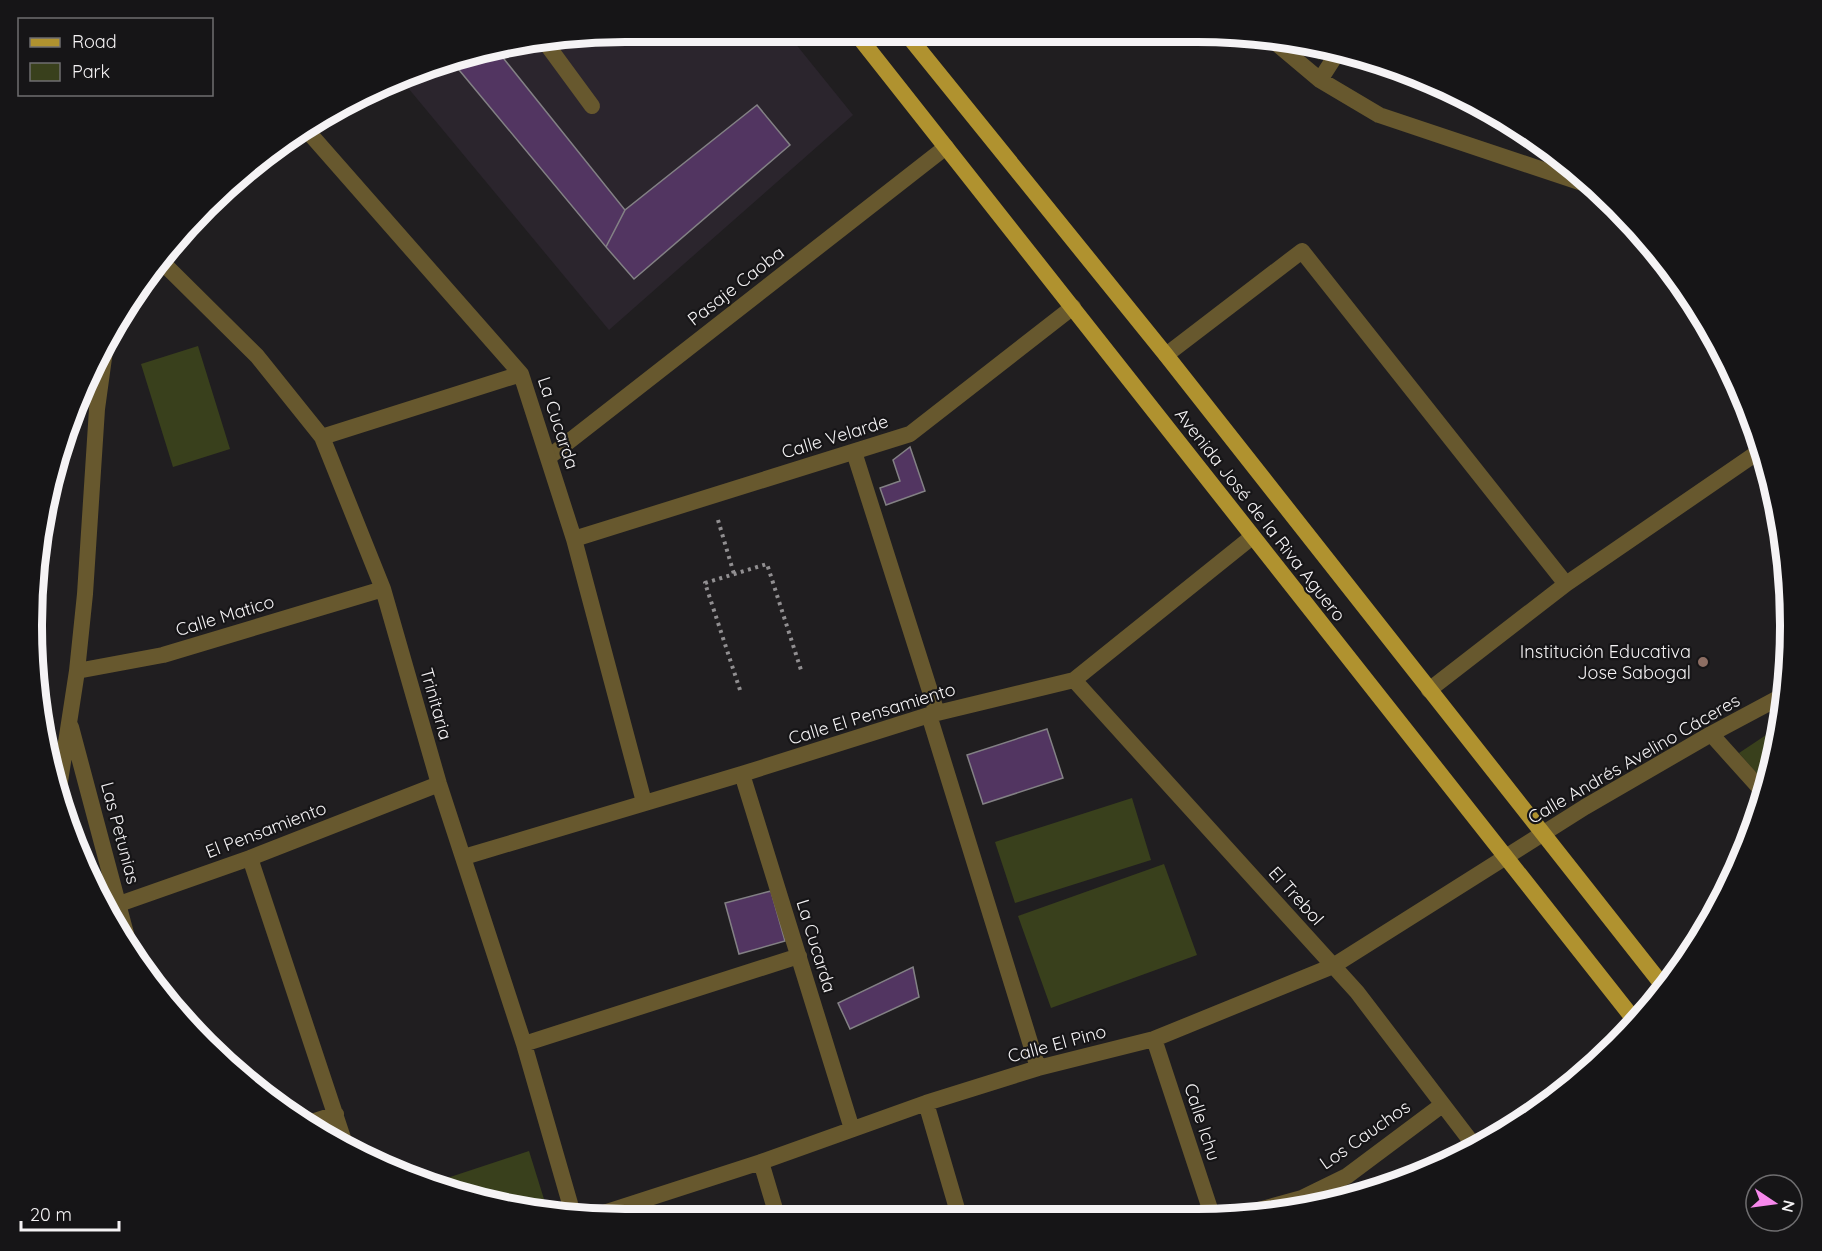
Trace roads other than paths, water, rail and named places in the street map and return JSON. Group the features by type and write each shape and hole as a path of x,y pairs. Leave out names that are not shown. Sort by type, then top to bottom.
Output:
{"main road":[{"name":"Avenida José de la Riva Aguero","path":"863,42 1630,1015"},
{"name":"Avenida José de la Riva Aguero","path":"912,42 1166,355 1659,981"}],"street":[{"path":"548,47 592,106"},
{"path":"1282,49 1320,80 1379,116 1572,180"},
{"path":"1320,80 1334,59"},
{"name":"La Cucarda","path":"310,134 521,374 574,539 644,802"},
{"name":"Pasaje Caoba","path":"549,457 946,147"},
{"path":"1166,355 1302,251 1566,584"},
{"name":"Trinitaria","path":"166,266 257,356 322,437 383,589 439,784 524,1044 571,1206"},
{"name":"Calle Velarde","path":"574,539 910,434 1073,307"},
{"path":"61,773 77,671 104,364"},
{"path":"322,437 521,374"},
{"path":"854,452 1038,1068"},
{"path":"1429,690 1566,584 1754,455"},
{"name":"Calle El Pensamiento","path":"464,857 933,714 1074,680 1252,537"},
{"name":"Calle Matico","path":"77,671 163,655 383,589"},
{"name":"El Trebol","path":"1074,680 1357,992 1470,1141"},
{"name":"Calle Andrés Avelino Cáceres","path":"1506,857 1585,807 1775,700"},
{"name":"Las Petunias","path":"69,720 110,899"},
{"path":"1712,734 1757,786"},
{"name":"La Cucarda","path":"742,774 852,1129"},
{"name":"El Pensamiento","path":"114,906 250,858 439,784"},
{"name":"Calle El Pino","path":"616,1209 760,1162 926,1102 1038,1068 1154,1039 1333,966 1506,857"},
{"path":"250,858 343,1136"},
{"path":"524,1044 799,956"},
{"name":"Calle Ichu","path":"1154,1039 1210,1209"},
{"path":"926,1102 957,1209"},
{"name":"Los Cauchos","path":"1291,1201 1347,1176 1442,1105"},
{"path":"316,1120 336,1114"},
{"path":"760,1162 775,1209"}],"place":[{"name":"Institución Educativa Jose Sabogal","path":"1703,662"}]}
